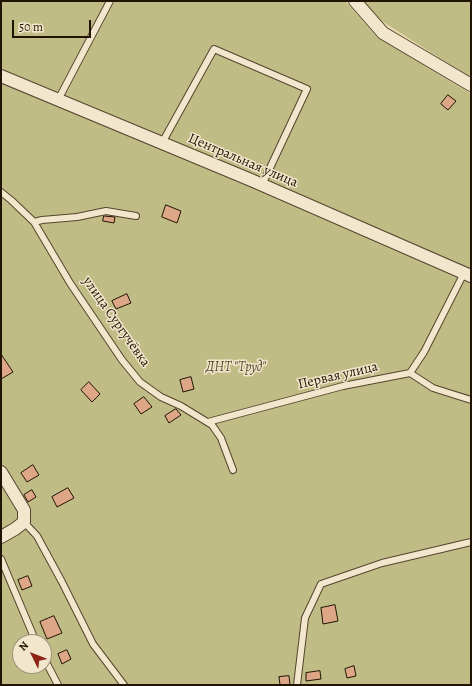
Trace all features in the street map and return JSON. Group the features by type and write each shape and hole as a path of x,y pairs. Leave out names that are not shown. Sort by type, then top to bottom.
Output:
{"street":[{"path":"355,1 383,33 471,85"},
{"name":"Центральная улица","path":"1,76 162,142 467,275"},
{"path":"1,472 24,510 24,522 15,530 1,537"}],"lane":[{"path":"58,100 110,1"},
{"path":"162,142 214,49 307,89 262,185"},
{"name":"улица Сургучёвка","path":"1,192 34,222 70,283 122,360 140,382 161,397 181,406 212,425 221,438 233,470"},
{"path":"34,222 106,211 136,216"},
{"path":"467,275 424,352 410,373 433,388 471,400"},
{"name":"Первая улица","path":"208,422 343,386 410,373"},
{"path":"24,522 37,536 93,644 124,685"},
{"path":"297,685 305,618 321,584 382,563 471,542"},
{"path":"1,558 33,634"},
{"path":"52,673 58,685"}],"green space":[{"name":"ДНТ \"Труд\"","path":"1,1 345,1 376,36 471,94 471,685 1,685"},
{"path":"362,1 471,1 471,78 377,18"}],"building":[{"path":"448,95 456,101 448,110 441,104"},
{"path":"166,205 181,211 177,223 162,217"},
{"path":"104,216 115,217 114,223 103,221"},
{"path":"127,294 131,303 116,309 112,301"},
{"path":"1,354 13,372 1,379"},
{"path":"191,377 194,389 183,392 180,380"},
{"path":"89,382 100,394 92,402 81,390"},
{"path":"144,397 152,407 141,414 134,404"},
{"path":"176,409 181,415 169,423 165,416"},
{"path":"33,465 39,475 27,482 21,473"},
{"path":"68,488 74,498 57,507 52,497"},
{"path":"32,490 36,497 28,502 24,495"},
{"path":"28,576 32,586 22,590 18,580"},
{"path":"335,605 338,621 323,624 321,608"},
{"path":"54,616 62,633 52,637 52,634 45,634 40,622"},
{"path":"67,650 71,659 62,664 58,654"},
{"path":"354,666 356,676 347,678 345,669"},
{"path":"320,671 321,679 306,681 306,673"},
{"path":"289,676 290,685 280,685 279,677"}]}
